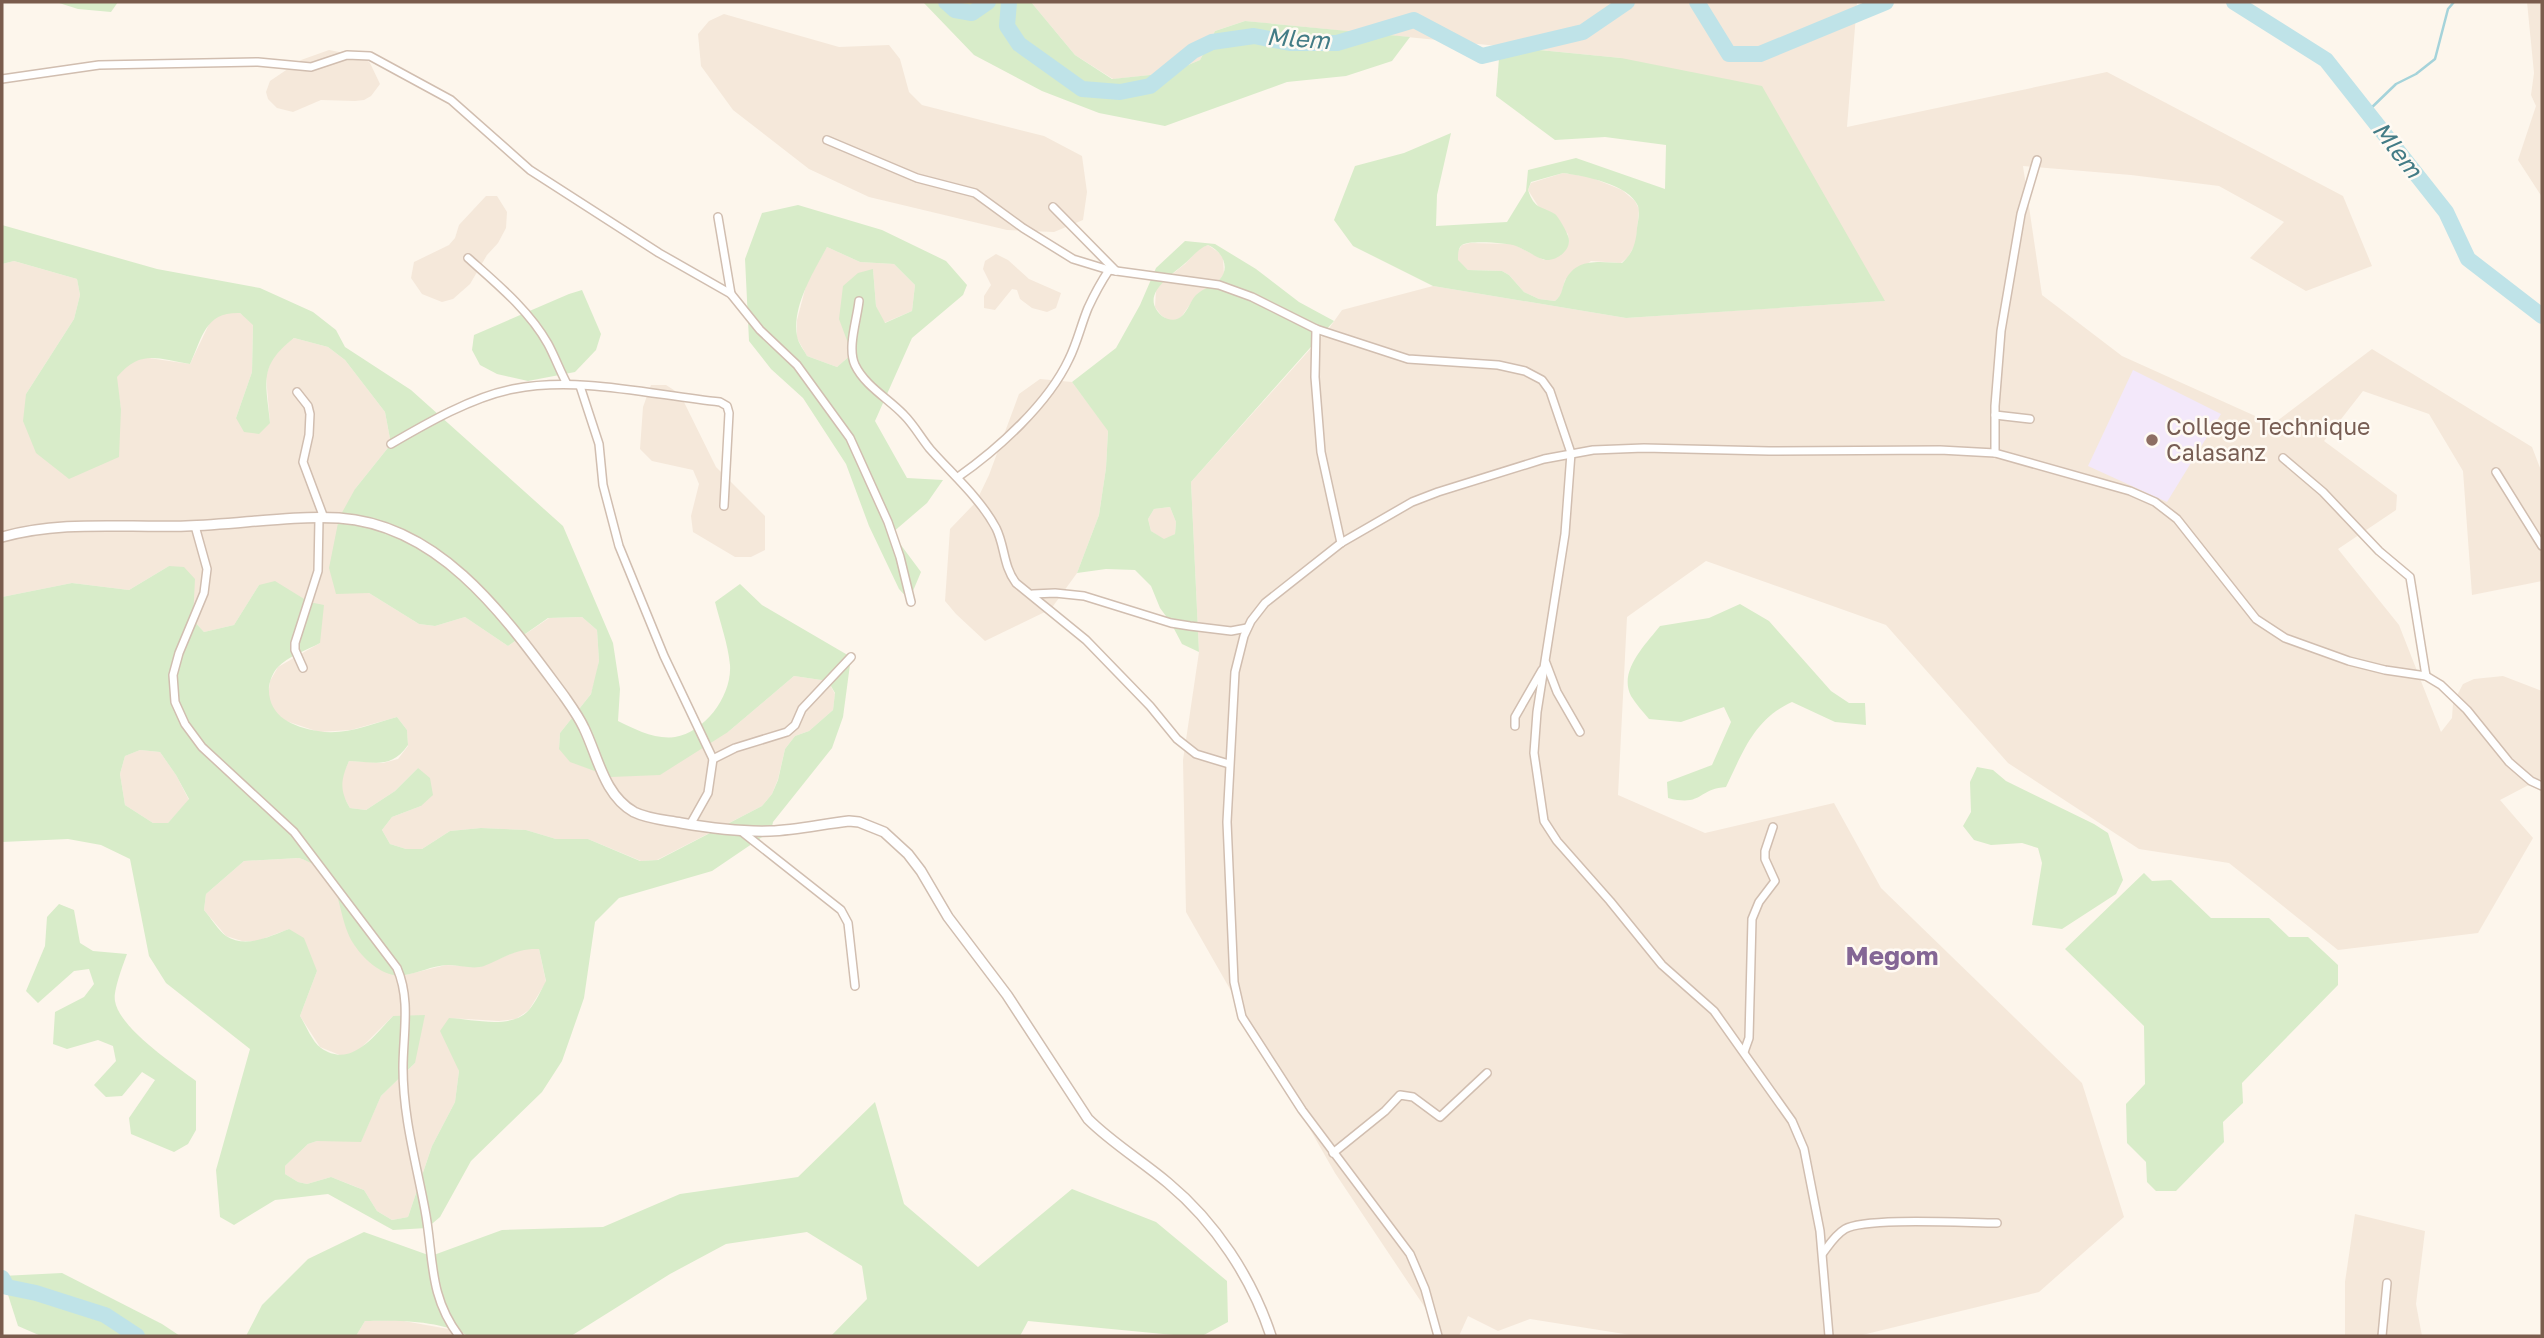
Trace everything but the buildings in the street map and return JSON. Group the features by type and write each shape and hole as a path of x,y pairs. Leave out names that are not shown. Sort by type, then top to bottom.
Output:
{"street":[{"path":"2,79 99,65 247,62 311,68 347,55 370,57 451,100 530,170 659,253 731,294 760,330 797,365 850,438 888,522 911,603"},
{"path":"827,139 918,178 975,193 1023,228 1073,259 1113,271 1219,285 1252,297 1316,328 1408,359 1498,365 1525,371 1542,380 1550,391 1571,453 1565,534 1537,712 1534,753 1542,811 1549,832 1662,965 1714,1011 1780,1103 1801,1141 1820,1231 1829,1336"},
{"path":"1995,453 2001,331 2021,214 2038,160"},
{"path":"1053,207 1113,271"},
{"path":"718,217 731,294"},
{"path":"468,258 509,296 534,324 547,342 567,384"},
{"path":"958,477 1001,442 1058,378 1069,360 1088,308 1113,271"},
{"path":"859,302 852,354 854,363 874,387 903,413 929,447 958,477 994,525 1010,575 1086,640 1150,706 1177,739 1196,754 1229,764"},
{"path":"1316,328 1315,377 1321,452 1341,543"},
{"path":"391,444 463,406 510,390 567,384 720,402 727,406 724,506"},
{"path":"580,386 598,444 603,485 619,546 664,656 713,759 708,793 690,825"},
{"path":"297,392 308,406 310,414 303,463 322,518 318,571 295,643 295,650 303,668"},
{"path":"1995,415 2030,419"},
{"path":"1438,1336 1425,1289 1409,1254 1302,1110 1248,1028 1238,1006 1234,982 1228,858 1229,764 1235,672 1247,628 1265,603 1341,543 1426,497 1499,472 1571,453 1644,448 1769,451 1940,450 1995,453 2130,491 2165,508 2256,619 2285,638 2361,664 2426,676 2441,685 2467,710 2509,762 2530,781 2542,786"},
{"path":"2283,458 2323,492 2379,551 2410,577 2426,676"},
{"path":"2496,472 2542,546"},
{"path":"2,537 34,529 63,526 195,526 322,518 360,522 400,535 432,551 467,578 518,637 583,725 608,786 619,801 642,816 690,825 740,830 771,831 849,821 875,827 901,847 921,871 948,917 1007,995 1088,1119 1183,1196 1220,1239 1258,1301 1270,1336"},
{"path":"195,526 207,569 204,593 175,665 175,702 184,724 202,747 294,832 379,942 401,976 405,995 403,1069 410,1147 425,1210 438,1300 458,1336"},
{"path":"1033,594 1084,596 1171,623 1231,631 1247,628"},
{"path":"713,759 735,748 787,732 795,725 802,709 851,656"},
{"path":"1515,726 1515,717 1546,663"},
{"path":"1546,663 1557,692 1580,732"},
{"path":"1744,1052 1749,1038 1752,919 1759,902 1776,881 1765,859 1769,833 1773,827"},
{"path":"740,830 841,910 848,923 855,986"},
{"path":"1333,1153 1382,1114 1401,1095 1413,1097 1440,1117 1487,1073"},
{"path":"1822,1254 1845,1229 1866,1223 1997,1223"},
{"path":"2382,1336 2387,1283"}],"shaded area":[{"path":"1031,2 1857,2 1847,127 2107,72 2343,196 2372,266 2306,291 2250,258 2284,222 2219,186 2023,166 2042,295 2122,356 2273,424 2372,349 2532,447 2542,473 2542,581 2472,595 2463,471 2429,414 2363,391 2324,441 2397,495 2396,510 2338,549 2399,625 2441,732 2452,718 2453,703 2463,684 2474,679 2503,676 2542,691 2542,778 2500,800 2533,838 2478,933 2338,950 2229,863 2139,849 2008,763 1886,625 1706,561 1627,617 1618,795 1705,833 1834,803 1881,888 2082,1083 2124,1217 2039,1292 1858,1336 1637,1336 1530,1319 1498,1331 1468,1316 1459,1336 1444,1336 1335,1173 1186,912 1183,760 1199,652 1191,482 1330,327 1342,310 1433,286 1626,318 1884,301 1621,58 1245,21 1215,31 1200,60 1169,73 1113,79 1075,55"},
{"path":"2527,2 2542,2 2542,197 2518,160 2536,106 2531,95 2534,73"},
{"path":"724,14 839,47 889,45 900,59 909,92 922,105 1044,136 1082,156 1087,192 1083,220 1054,232 1007,230 869,197 809,169 733,110 701,66 698,34 709,21"},
{"path":"329,50 364,57 370,63 380,84 371,96 355,101 321,100 293,112 277,108 268,99 266,92 270,81 301,60"},
{"path":"1563,173 1590,177 1622,190 1635,201 1639,209 1636,243 1621,263 1591,261 1565,280 1561,295 1555,301 1539,299 1524,292 1502,271 1468,270 1457,260 1462,245 1470,243 1513,244 1544,260 1569,243 1568,234 1562,229 1556,215 1540,209 1528,190 1531,183"},
{"path":"486,196 497,196 507,212 506,228 498,243 487,255 470,284 453,299 442,302 422,294 411,278 414,262 449,245 455,238 459,225"},
{"path":"1208,245 1223,258 1224,274 1219,281 1197,294 1182,316 1177,320 1168,320 1155,307 1156,290 1200,248"},
{"path":"827,247 860,262 894,264 915,285 912,311 884,323 876,306 873,269 852,354 837,367 807,356 797,338 797,320 807,282"},
{"path":"996,254 1008,260 1029,279 1061,293 1056,308 1047,312 1032,308 1020,299 1017,290 1012,289 995,310 984,308 984,296 991,285 983,269 985,261"},
{"path":"14,261 77,279 80,295 74,319 26,394 121,409 116,377 127,365 142,357 190,364 211,320 225,313 240,313 253,324 252,372 236,418 270,423 266,376 271,361 281,348 294,338 328,347 345,360 385,412 391,444 355,489 369,593 419,624 435,626 465,617 508,646 549,618 582,617 597,630 599,661 591,694 560,733 559,749 728,732 794,676 828,681 835,694 833,710 809,731 795,736 785,749 772,794 762,806 657,860 641,861 588,839 556,839 526,830 481,828 450,831 422,849 406,849 390,844 382,830 392,817 421,806 418,768 395,791 366,810 350,808 342,794 342,776 349,761 383,763 398,759 408,746 407,730 397,717 351,730 319,732 286,721 274,712 268,697 270,681 278,667 320,643 309,602 259,585 234,625 204,632 193,620 169,566 129,590 72,583 2,597 2,264"},
{"name":"College Technique Calasanz","path":"2133,370 2221,414 2167,502 2088,466"},
{"path":"1040,379 1072,382 1108,430 1099,515 1077,573 1051,609 985,641 945,601 950,529 976,502 1019,394"},
{"path":"651,385 666,385 680,394 716,467 765,516 765,550 751,557 735,557 693,532 691,516 699,484 693,470 652,461 640,449 643,407"},
{"path":"1170,507 1176,522 1175,534 1164,540 1151,531 1148,519 1154,509"},
{"path":"140,750 160,752 189,800 168,823 153,823 125,805 120,774 125,756"},
{"path":"299,858 316,864 401,976 446,965 480,967 524,948 539,949 546,982 529,1010 516,1019 499,1021 449,1018 459,1071 455,1102 432,1146 408,1217 392,1220 377,1211 364,1190 331,1177 307,1184 285,1174 285,1166 308,1144 317,1141 361,1141 381,1096 415,1063 393,1016 358,1051 342,1056 320,1047 300,1016 317,971 289,929 257,941 242,941 226,936 204,910 206,894 244,861"},
{"path":"2355,1214 2425,1231 2416,1304 2422,1336 2345,1336 2345,1282"},
{"path":"398,1320 454,1330 468,1336 356,1336 365,1321"}],"green space":[{"path":"56,2 118,2 111,12 78,9"},
{"path":"923,2 1031,2 1075,55 1112,79 1169,73 1200,60 1215,31 1245,21 1410,37 1392,61 1346,76 1287,82 1165,126 1099,113 1042,91 974,55"},
{"path":"1500,46 1621,58 1762,86 1885,301 1626,318 1433,286 1353,246 1334,220 1355,166 1404,153 1451,133 1437,195 1436,226 1507,222 1526,191 1528,170 1576,158 1665,189 1666,145 1605,137 1555,140 1496,96","holes":["1563,173 1594,179 1616,187 1633,198 1638,206 1639,217 1635,243 1622,263 1582,264 1570,273 1555,301 1539,299 1524,292 1502,271 1468,270 1458,260 1458,251 1466,243 1512,245 1546,260 1560,256 1569,241 1566,231 1555,214 1536,204 1528,190 1531,182"]},
{"path":"798,205 882,230 946,261 967,285 963,295 912,338 875,421 907,478 943,480 927,503 892,533 921,572 910,598 911,602 899,589 869,526 846,464 803,398 771,369 749,341 745,259 762,213","holes":["827,247 860,262 894,264 915,285 912,311 885,323 876,306 873,269 858,273 843,286 839,319 852,354 837,367 807,356 797,336 798,313 805,290"]},
{"path":"2,225 157,269 260,288 313,312 336,330 345,347 411,390 563,526 613,643 620,689 618,721 668,738 686,734 706,720 726,689 730,665 715,602 740,584 762,605 851,657 843,717 832,748 773,822 771,831 712,871 619,898 595,922 584,998 562,1061 542,1092 471,1161 440,1217 427,1228 393,1230 328,1194 275,1200 234,1225 220,1217 216,1170 250,1049 166,983 149,956 130,859 101,845 68,839 2,842 2,597 72,583 129,590 169,566 184,567 195,579 193,620 204,632 234,625 259,585 275,581 309,602 324,605 320,643 292,657 276,669 269,686 272,705 291,723 328,732 358,728 397,717 407,730 408,745 402,753 389,761 349,761 344,773 343,790 350,808 366,810 395,791 418,768 430,778 433,795 421,806 392,817 382,830 390,844 406,849 422,849 450,831 481,828 526,830 556,839 588,839 640,861 658,860 762,806 772,794 778,780 785,749 795,736 809,731 833,710 835,693 828,681 794,676 728,732 660,775 611,777 570,762 559,749 560,733 591,694 599,661 597,630 582,617 548,618 508,646 465,617 435,626 419,624 369,593 336,594 329,568 339,518 355,489 391,444 385,412 345,360 328,347 294,338 274,357 267,376 270,423 259,434 244,432 236,418 252,372 253,325 240,313 219,317 212,321 202,335 190,364 142,359 134,362 117,377 121,409 119,457 69,479 36,453 23,421 26,394 74,319 80,295 77,279 14,261 2,264","holes":["140,750 160,752 189,799 168,823 153,823 125,805 120,774 125,756","299,858 325,873 337,893 353,943 368,961 389,974 405,975 446,965 479,967 517,952 539,949 546,981 529,1010 521,1016 502,1022 449,1018 440,1031 459,1071 455,1102 432,1146 408,1217 392,1220 377,1211 364,1190 331,1177 307,1184 298,1182 285,1174 285,1166 308,1144 317,1141 361,1142 381,1096 415,1063 425,1015 393,1016 370,1040 352,1052 342,1055 321,1048 300,1016 317,971 304,938 289,929 258,940 234,940 226,936 204,910 206,894 244,861"]},
{"path":"1185,241 1215,244 1256,269 1299,302 1334,321 1191,482 1199,652 1182,644 1160,608 1151,586 1135,570 1106,569 1077,573 1099,515 1108,431 1072,382 1116,348 1140,305 1156,268","holes":["1208,245 1223,259 1225,269 1220,279 1197,294 1180,317 1174,320 1164,317 1156,309 1155,294 1164,281","1170,507 1176,522 1175,534 1164,539 1151,531 1148,519 1154,509"]},
{"path":"582,290 601,334 596,350 575,372 528,381 497,374 480,365 472,350 474,335"},
{"path":"1740,604 1769,621 1831,691 1849,703 1865,703 1866,725 1835,722 1792,702 1779,709 1759,727 1744,749 1726,787 1717,788 1694,799 1668,798 1667,782 1712,765 1731,722 1724,707 1681,722 1649,719 1631,696 1628,677 1631,668 1641,649 1660,626 1709,618"},
{"path":"1977,767 1993,770 2006,781 2108,833 2123,880 2116,894 2062,929 2032,925 2042,863 2038,848 2022,843 1991,845 1974,840 1963,826 1971,812 1970,782"},
{"path":"2144,873 2152,881 2171,880 2211,918 2269,918 2289,937 2308,937 2338,965 2338,985 2242,1083 2243,1103 2223,1122 2224,1142 2176,1191 2156,1191 2147,1182 2146,1162 2127,1143 2126,1104 2145,1084 2144,1026 2065,949"},
{"path":"59,904 74,910 80,943 93,951 127,954 115,991 119,1012 126,1023 149,1045 196,1081 196,1130 188,1144 174,1152 131,1134 129,1118 155,1080 142,1072 122,1096 106,1097 94,1085 116,1061 113,1046 98,1040 67,1049 53,1044 55,1012 84,997 94,984 89,969 74,971 38,1003 26,991 45,946 47,917"},
{"path":"875,1102 904,1204 978,1267 1072,1189 1156,1222 1227,1281 1228,1322 1202,1336 1028,1321 1020,1336 831,1336 867,1299 862,1266 807,1232 726,1244 670,1274 571,1336 468,1336 432,1324 365,1321 356,1336 246,1336 262,1305 308,1259 364,1232 431,1256 502,1230 603,1227 680,1194 798,1177"},
{"path":"62,1273 162,1324 180,1336 41,1336 18,1326 2,1276"}],"waterway":[{"name":"Mlem","path":"946,2 955,10 972,13 988,2"},
{"name":"Mlem","path":"1009,2 1007,26 1019,44 1082,89 1120,92 1150,86 1193,51 1212,42 1254,36 1290,43 1337,43 1414,20 1482,56 1583,32 1627,2"},
{"name":"Mlem","path":"1697,2 1729,54 1760,54 1886,2"},
{"name":"Mlem","path":"2234,2 2326,60 2446,212 2468,259 2542,316"},
{"path":"2367,112 2396,84 2416,74 2435,59 2448,9 2454,2"},
{"path":"2,1278 7,1287 36,1293 105,1315 137,1336"}],"place":[{"name":"College Technique Calasanz","path":"2152,440"}],"district":[{"name":"Megom","path":"1892,956"}]}
